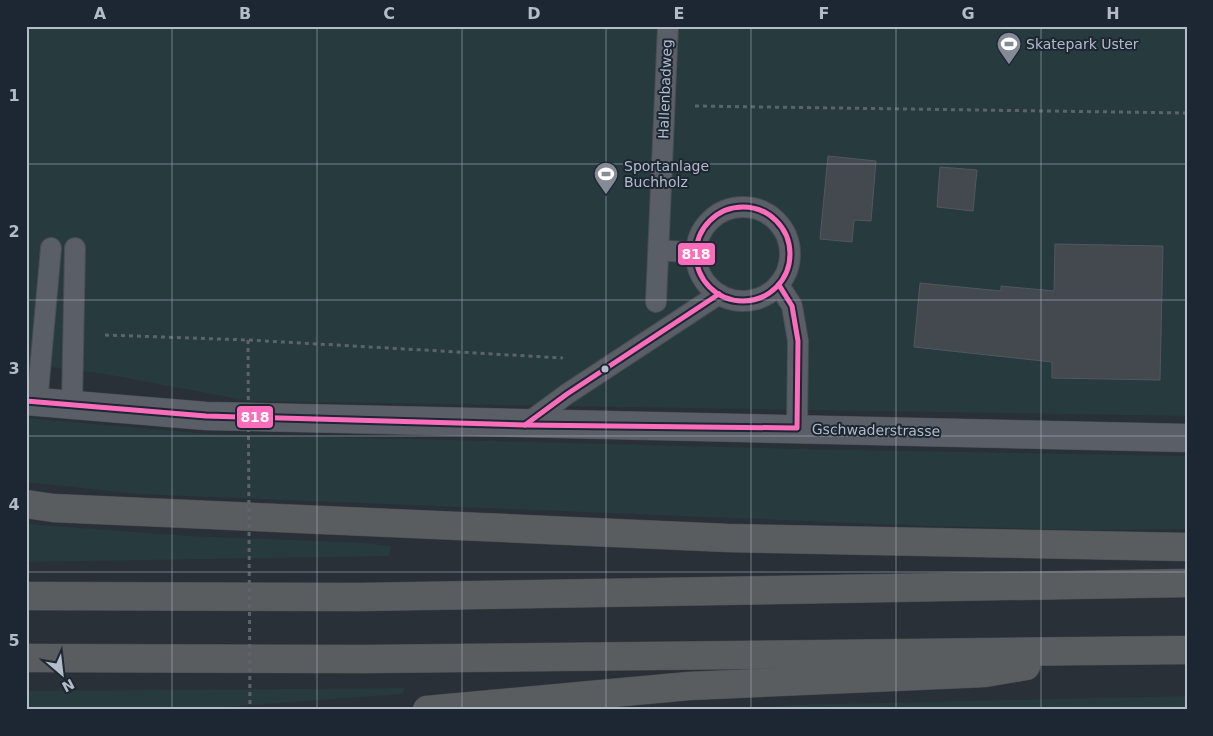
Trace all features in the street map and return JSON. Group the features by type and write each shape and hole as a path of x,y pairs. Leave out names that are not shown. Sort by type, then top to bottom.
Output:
{"highway":[{"path":"26,504 53,508 728,538 1187,547"},
{"path":"26,596 358,597 1187,583"},
{"path":"26,658 375,659 1187,650"},
{"path":"427,710 689,686 985,673 1096,652"}],"street":[{"name":"Gschwaderstrasse","path":"32,402 206,416 525,425 797,428 1187,438"}],"lane":[{"name":"Hallenbadweg","path":"656,302 668,26"},
{"path":"736,208 752,208 768,214 780,225 788,240 789,263 779,285 766,295 750,301 734,300 719,294 706,284 699,269 696,253 699,237 708,223 721,213 736,208"},
{"path":"32,402 51,248"},
{"path":"72,406 75,248"},
{"path":"659,250 696,253"},
{"path":"779,285 792,306 798,341 797,428"},
{"path":"525,425 567,394 719,294"}],"path":[{"path":"665,106 1187,113"},
{"path":"104,326 104,335 248,340 570,358"},
{"path":"248,340 250,710"}],"green space":[{"name":"Sportanlage Buchholz","path":"26,26 1187,26 1187,416 249,401 105,374 26,364"},
{"path":"26,418 210,434 801,449 1187,456 1187,529 1088,530 930,526 137,494 26,482"},
{"path":"26,524 189,536 366,543 391,546 389,556 26,562"},
{"path":"404,688 403,694 182,710 26,710 26,691"},
{"path":"1187,696 1187,710 736,710 793,705"}],"building":[{"path":"828,156 876,161 871,221 854,220 852,242 820,239"},
{"path":"940,167 977,170 973,211 937,207"},
{"path":"1055,244 1163,246 1160,380 1052,378 1052,362 914,347 920,283 1001,291 1001,286 1054,291"}],"transit line":[{"name":"818","path":"743,207 761,211 776,221 786,236 790,254 786,272 776,287 761,297 743,301 725,297 710,287 700,272 696,254 700,236 710,221 725,211 743,207"},
{"name":"818","path":"26,401 206,416 525,425 797,428 798,341 792,306 779,285"},
{"name":"818","path":"525,425 567,394 719,294"}],"place":[{"name":"Skatepark Uster","path":"1009,65"},
{"name":"Sportanlage Buchholz","path":"606,195"}]}
